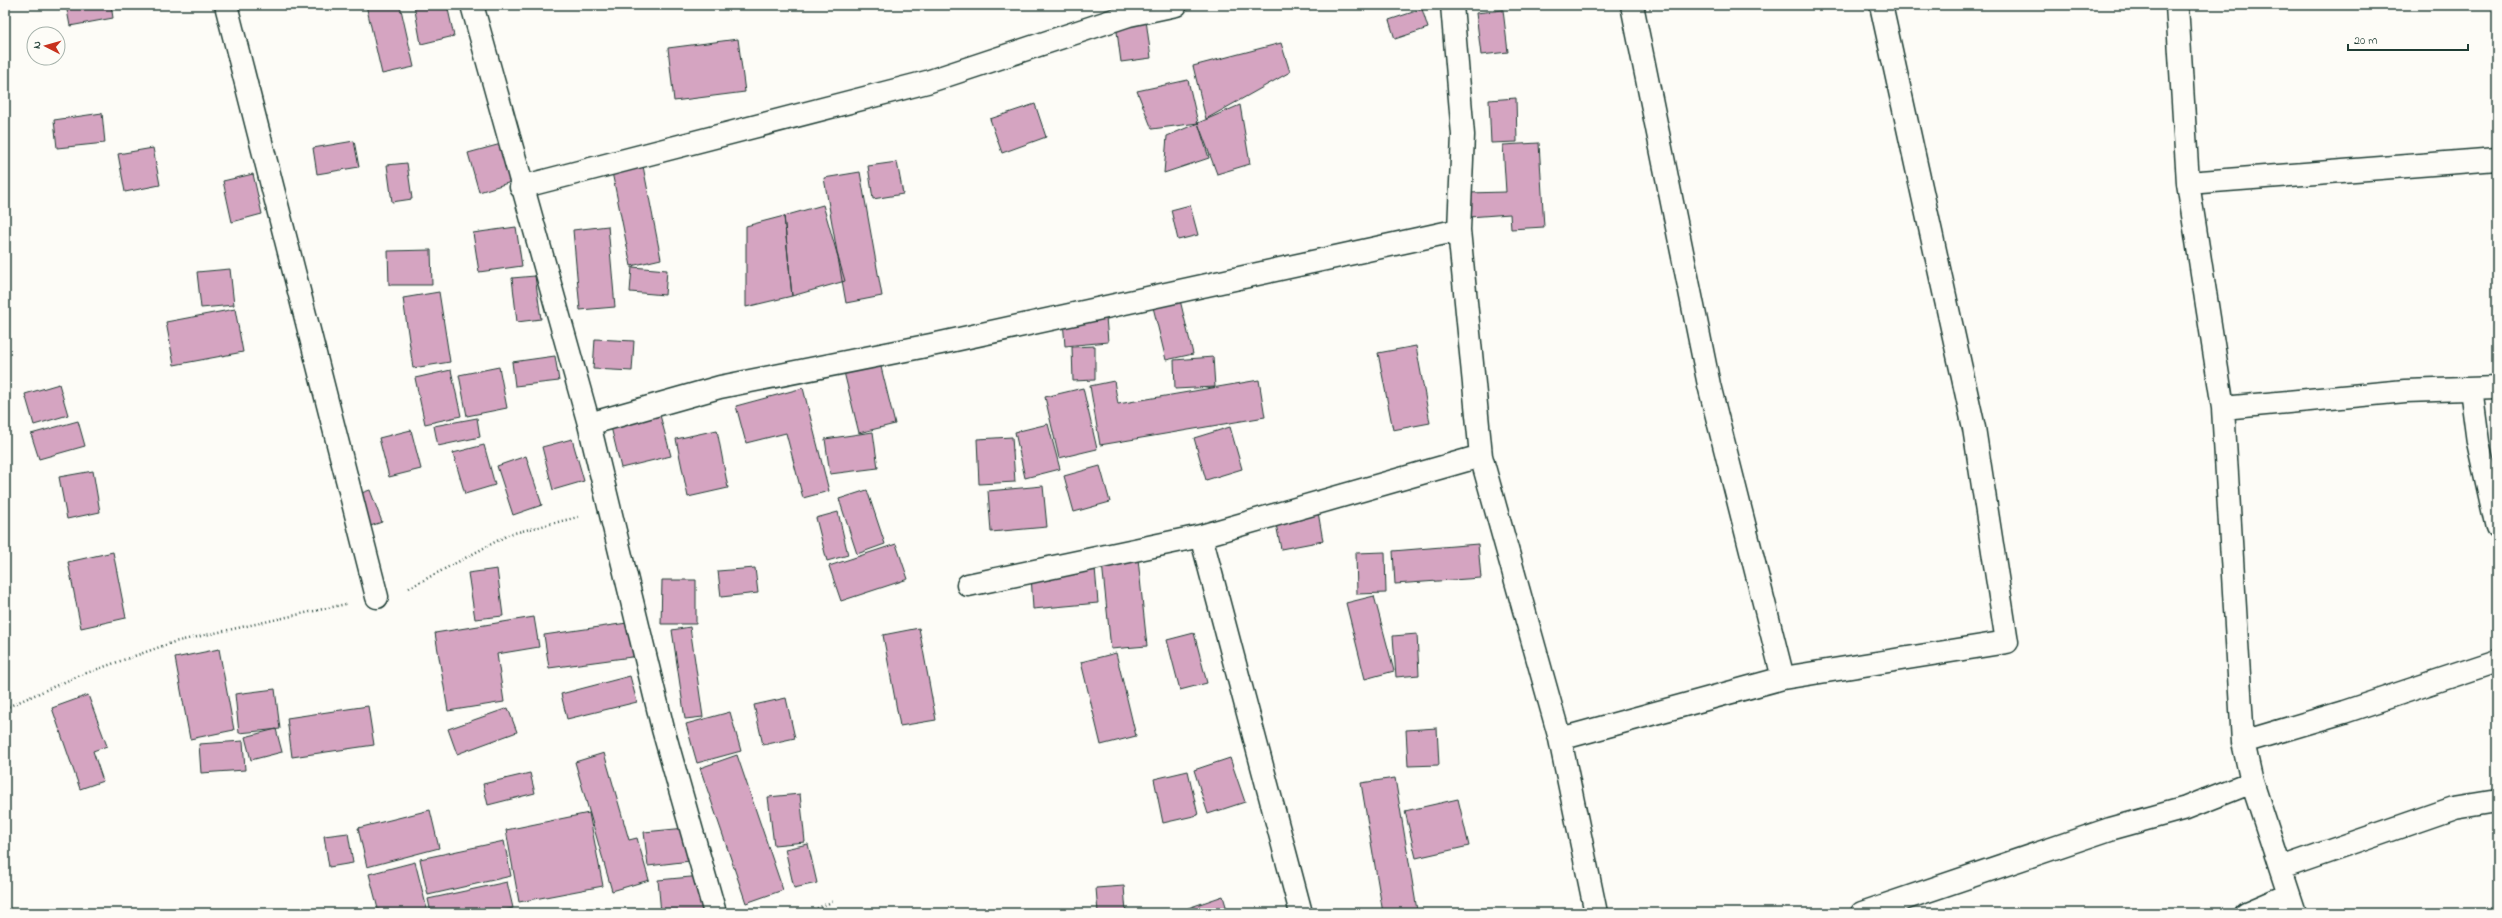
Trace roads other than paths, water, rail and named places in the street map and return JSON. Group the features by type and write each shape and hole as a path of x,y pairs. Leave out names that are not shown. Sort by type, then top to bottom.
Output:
{"street":[{"path":"226,5 377,597"},
{"path":"472,5 521,187 589,424 663,729 715,913"},
{"path":"521,187 927,82 1129,15 1176,5"},
{"path":"1452,5 1463,135 1458,230 1481,456 1560,739 1596,913"},
{"path":"1632,5 1709,385 1783,678"},
{"path":"1560,739 1783,678 2007,642 1974,428 1881,5"},
{"path":"2176,5 2188,183 2223,408 2243,742 2252,782 2281,868 2291,904 2246,913"},
{"path":"2188,183 2497,159"},
{"path":"589,424 720,387 941,343 1458,230"},
{"path":"2223,408 2404,391 2497,388"},
{"path":"2471,389 2478,442 2497,528"},
{"path":"968,585 1201,536 1481,456"},
{"path":"1201,536 1301,913"},
{"path":"2243,742 2344,712 2497,661"},
{"path":"1862,913 2110,828 2186,808 2252,782"},
{"path":"2281,868 2454,808 2497,801"}]}
